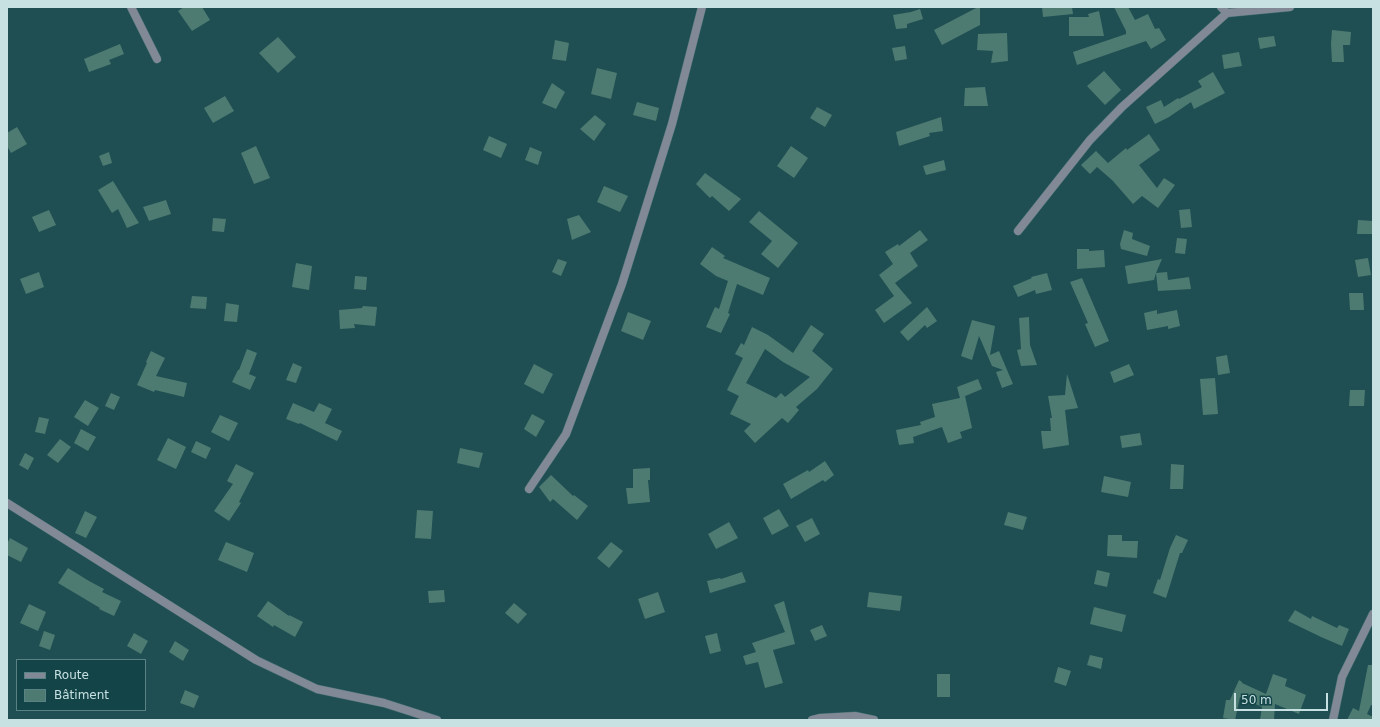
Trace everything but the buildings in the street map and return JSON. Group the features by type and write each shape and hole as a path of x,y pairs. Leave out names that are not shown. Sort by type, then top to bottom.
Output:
{"street":[{"path":"131,7 157,59"},
{"path":"529,490 566,434 622,284 672,124 702,7"},
{"path":"1018,231 1090,140 1122,107 1224,10 1290,7"},
{"path":"7,503 256,660 316,689 384,703 437,720"},
{"path":"1333,720 1342,677 1373,614"},
{"path":"812,720 820,718 855,716 874,720"}]}
